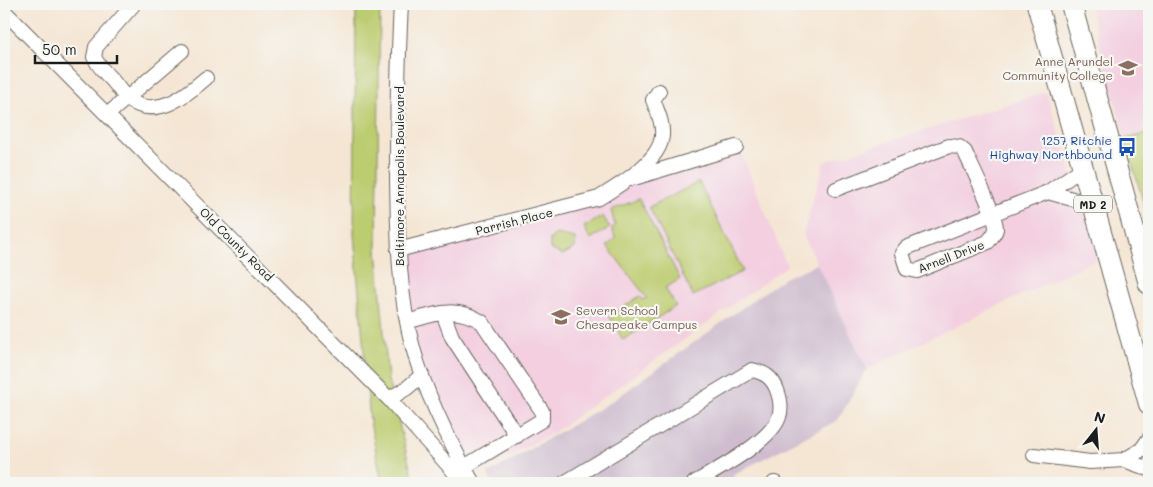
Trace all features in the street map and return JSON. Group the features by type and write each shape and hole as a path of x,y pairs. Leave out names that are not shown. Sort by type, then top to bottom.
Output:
{"highway":[{"name":"MD 2","path":"1037,4 1149,404"},
{"name":"MD 2","path":"1071,4 1149,284"}],"street":[{"name":"Baltimore Annapolis Boulevard","path":"400,4 398,250 407,322 422,375 441,421 473,483"},
{"path":"133,5 96,47 94,57 100,69 127,98 140,106 154,108 173,103 206,78"},
{"name":"Old County Road","path":"4,11 389,398 464,483"},
{"path":"107,116 182,51"},
{"path":"626,181 644,165 661,141 661,126 653,100 659,91"},
{"path":"626,181 659,168 736,146"},
{"path":"836,189 949,146 959,147 965,152 991,214"},
{"name":"Arnell Drive","path":"991,214 996,227 993,237 988,242 918,271 907,270 902,253 906,248 991,214 1048,192 1083,168"},
{"name":"Parrish Place","path":"398,250 568,208 599,198 626,181"},
{"path":"1048,192 1093,205"},
{"path":"407,322 455,311 471,315 482,322 542,412 542,420 464,467"},
{"path":"443,313 452,337 516,436"},
{"path":"564,483 752,370 764,372 776,386 781,409 779,418 771,430 732,462 694,483"},
{"path":"389,398 407,388 422,375"},
{"path":"1124,460 1141,450 1149,439"},
{"path":"1034,455 1090,462 1124,460 1149,469"}],"shaded area":[{"name":"Anne Arundel Community College","path":"1089,4 1149,4 1149,133 1125,139"},
{"path":"1046,92 1099,258 867,369 803,234 824,162"},
{"name":"Severn School Chesapeake Campus","path":"742,155 787,266 556,431 470,478 424,381 398,250 568,208 626,181"},
{"path":"817,264 867,369 838,420 732,475 739,483 492,483 488,474 611,402 784,278"}],"green space":[{"path":"356,4 380,4 377,249 388,380 414,483 382,483 370,422 354,235"},
{"path":"1149,133 1149,222 1125,139"},
{"path":"699,182 743,271 693,296 649,207"},
{"path":"639,199 680,279 665,288 676,306 623,340 609,316 640,296 643,300 647,298 607,246 615,238 612,228 615,226 611,210"},
{"path":"603,216 610,228 590,239 584,227"},
{"path":"556,234 575,238 575,248 563,255 550,249 550,239"}],"place":[{"name":"Anne Arundel Community College","path":"1128,68"},
{"name":"1257 Ritchie Highway Northbound","path":"1127,147"},
{"name":"Severn School Chesapeake Campus","path":"561,317"}]}
